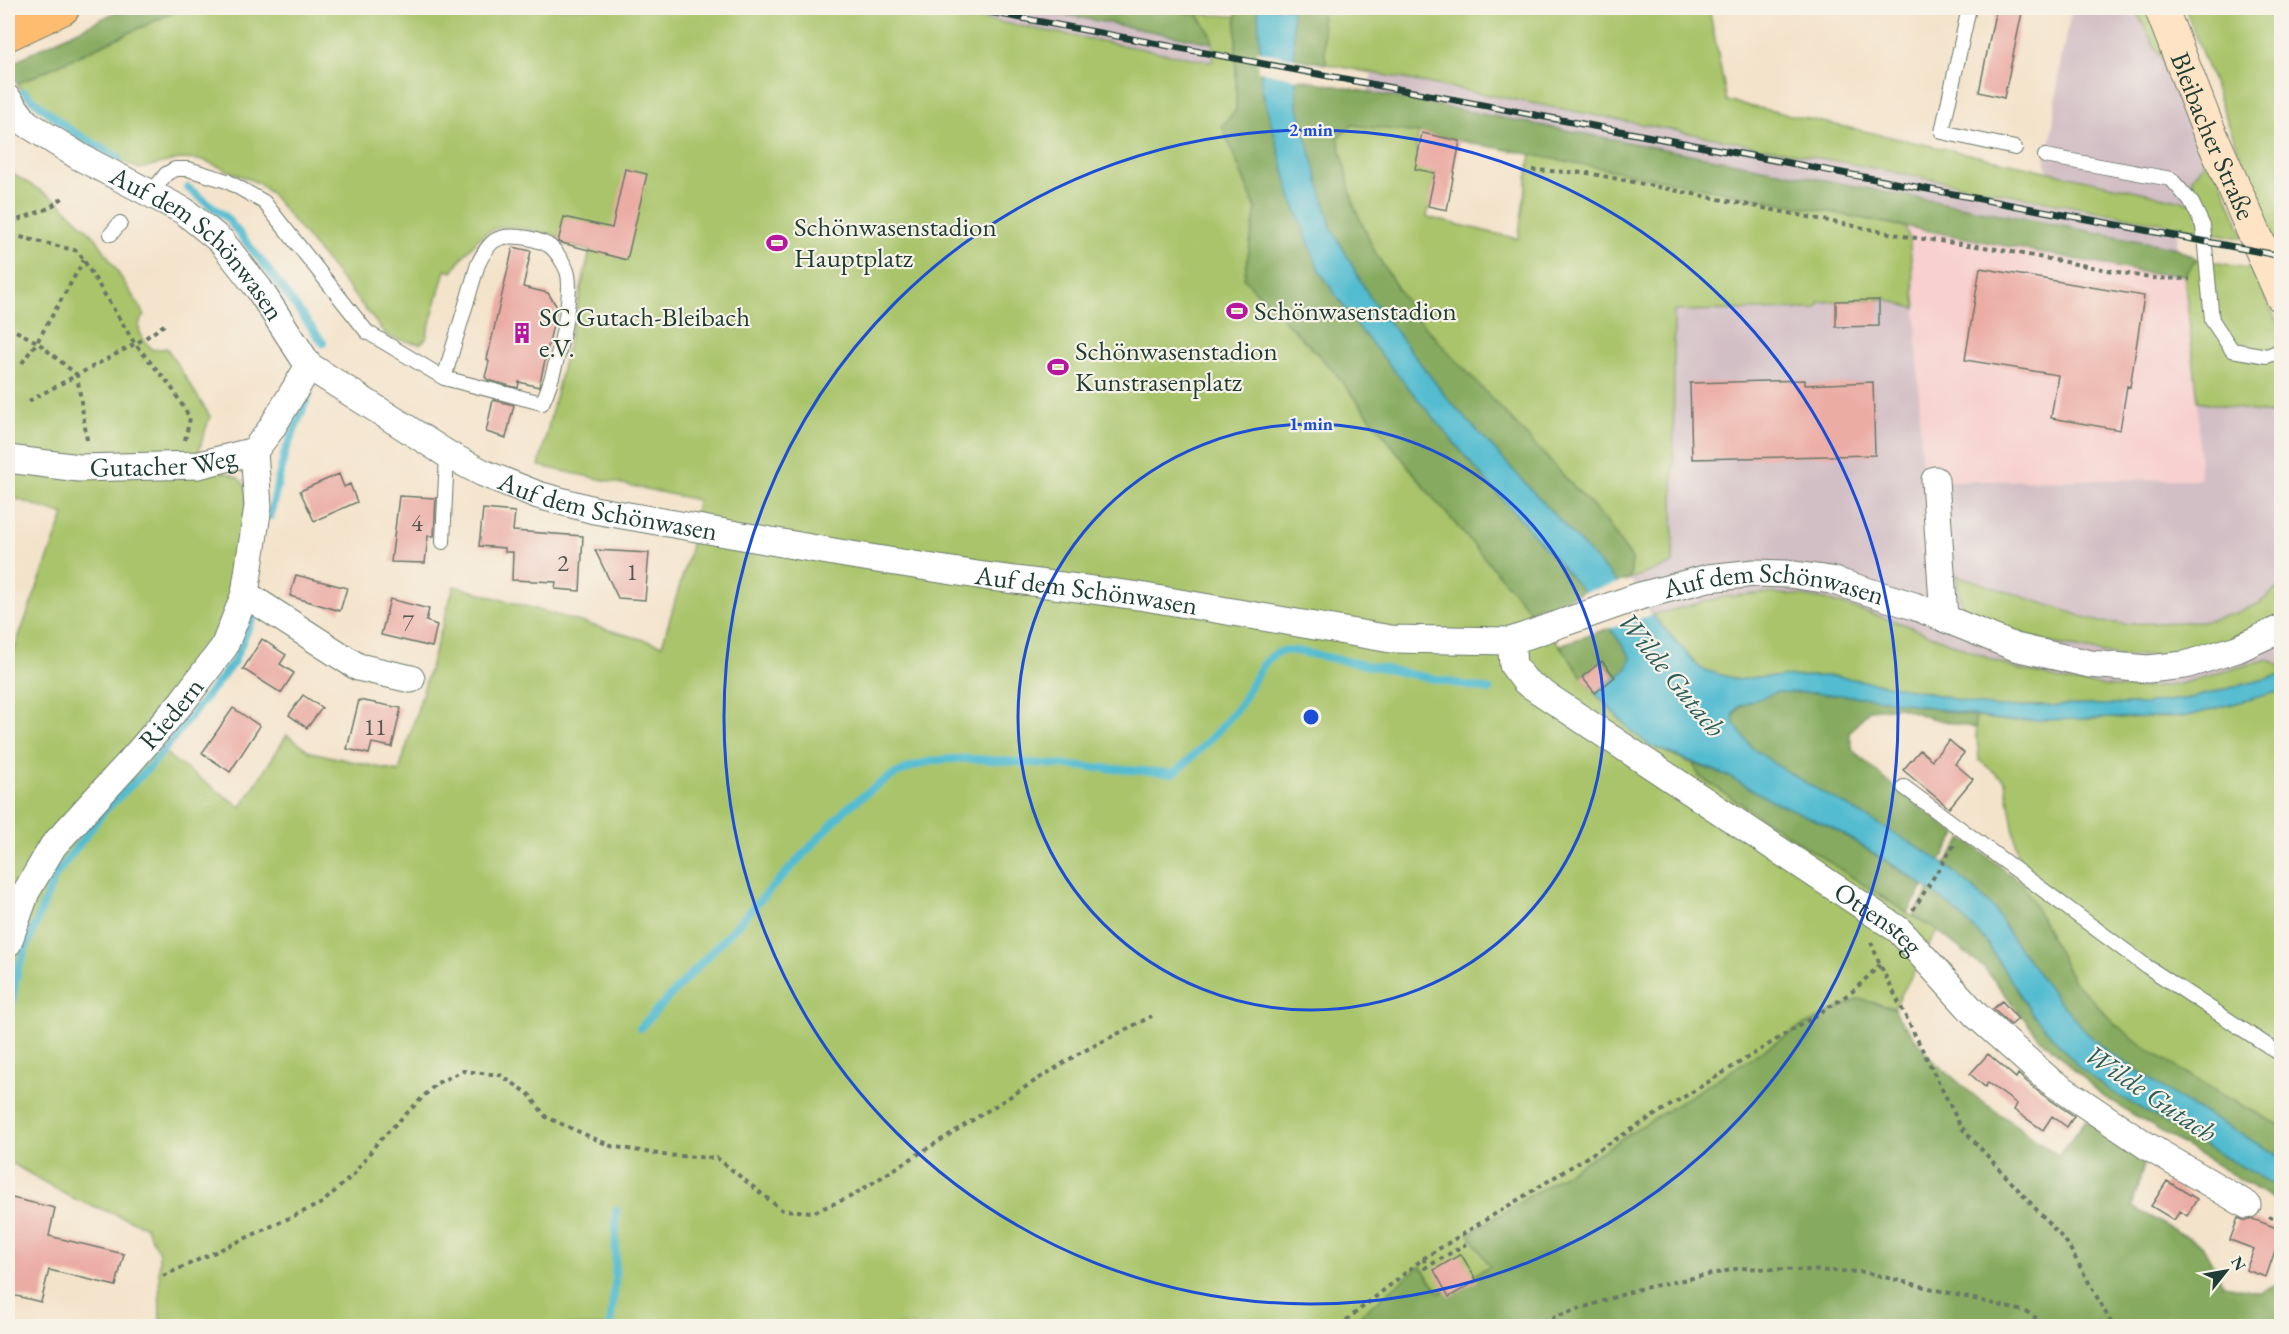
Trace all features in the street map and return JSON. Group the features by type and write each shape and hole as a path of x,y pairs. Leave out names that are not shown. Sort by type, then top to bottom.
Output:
{"highway":[{"path":"13,31 63,8"}],"main road":[{"name":"Bleibacher Straße","path":"2161,8 2206,124 2282,296"}],"street":[{"name":"Auf dem Schönwasen","path":"8,99 27,123 80,158 184,212 221,241 259,289 309,366 447,454 538,495 594,510 984,576 1139,596 1391,639 1511,641 1640,596 1708,578 1755,573 1788,574 1832,580 1944,618 2015,647 2090,664 2148,669 2185,665 2278,639"},
{"name":"Gutacher Weg","path":"8,459 79,468 199,465 254,451 271,429 309,366"},
{"name":"Riedern","path":"8,943 26,892 52,846 182,702 224,647 245,594 258,506 254,451"},
{"path":"1935,480 1944,618"},
{"path":"245,594 358,668 411,679"},
{"name":"Ottensteg","path":"1511,641 1513,664 1526,682 1899,930 1976,1015 2049,1080 2147,1146 2247,1205"}],"lane":[{"path":"1969,8 1942,132 2015,148"},
{"path":"2045,156 2171,179 2192,203 2203,226 2212,320 2232,350 2267,356 2282,350"},
{"path":"151,194 166,174 175,169 188,169 227,182 264,202 367,332 444,378 542,402 549,389 568,304 569,286 567,271 549,246 516,236 503,237 493,242 486,250 478,264 444,378"},
{"path":"111,234 120,223"},
{"path":"443,542 447,454"},
{"path":"1904,787 2146,966 2282,1056"}],"path":[{"path":"1532,170 1588,173 1909,237 1991,248 2150,279 2186,279 2209,275"},
{"path":"8,262 15,221 49,208 64,197"},
{"path":"12,235 78,251 135,344 170,385 190,418 184,444"},
{"path":"22,363 37,342 84,259"},
{"path":"25,403 135,344 167,323"},
{"path":"8,327 37,342 76,375 87,440"},
{"path":"76,441 98,440"},
{"name":"Ottensteg","path":"1910,915 1950,851"},
{"path":"1339,1326 1424,1258 1834,1004 1853,991 1880,965 1961,1128 2067,1243 2113,1326"},
{"path":"163,1276 322,1203 355,1173 377,1143 437,1083 463,1071 500,1075 528,1093 546,1117 611,1146 664,1155 717,1158 782,1210 814,1212 850,1197 1078,1053 1152,1017"},
{"path":"1424,1258 1425,1268 1466,1244"},
{"path":"1535,1326 1543,1321 1638,1289 1741,1268 1864,1272 2027,1312 2048,1326"}],"shaded area":[{"path":"925,8 1029,8 1213,43 1212,62"},
{"path":"2072,8 2135,9 2162,61 2205,163 2192,178 2195,190 2192,203 2048,171 2045,156 2046,144 2051,141 2061,59"},
{"path":"1372,72 2178,228 2177,248 1368,92"},
{"path":"1905,227 2147,273 2184,275 2198,401 2200,479 1947,481 1922,477 1916,309 1909,237"},
{"path":"1886,299 1916,309 1922,477 1947,481 2200,479 2198,401 2280,416 2281,586 2258,604 2206,621 2127,624 2100,622 1956,576 2051,643 2281,617 2281,664 2268,659 2176,685 2134,689 2069,682 2013,668 1901,623 1826,600 1796,595 1764,593 1723,597 1652,615 1630,579 1673,564 1674,311 1816,309 1820,302"}],"green space":[{"path":"124,8 183,8 17,84 9,66"},
{"path":"183,8 925,8 1212,62 1213,48 1210,36 1197,14 1236,16 1236,110 1222,126 1256,209 1244,279 1332,369 1434,499 1546,628 1595,693 1631,731 1649,745 1693,764 1700,777 1907,913 1937,930 1894,1008 1859,999 1799,1028 1469,1234 1491,1266 1440,1293 1420,1266 1347,1326 160,1326 159,1253 145,1226 70,1197 8,1161 8,666 64,515 8,496 8,171 58,201 96,238 145,315 139,324 143,338 153,350 167,348 210,416 197,456 216,469 236,477 244,484 247,494 239,567 222,620 186,676 142,728 172,759 241,807 287,735 311,752 399,772 454,586 662,645 690,551 697,500 539,466 590,251 557,242 558,236 520,228 496,228 476,241 452,272 445,270 426,338 420,344 388,337 273,196 258,183 203,160 179,159 139,169 81,142 28,100 17,84"},
{"path":"1029,8 1160,8 1197,14 1211,34 1213,43"},
{"path":"1236,8 1258,8 1262,89 1292,200 1320,272 1358,327 1477,470 1584,592 1530,611 1434,499 1332,369 1244,279 1256,209 1222,126 1236,110"},
{"path":"1292,8 1321,8 1326,64 1294,58"},
{"path":"1321,8 1709,8 1727,101 2192,203 2195,190 2192,178 2205,162 2162,61 2135,9 2072,8 2149,8 2245,239 1326,64"},
{"path":"2185,8 2281,8 2281,246 2274,245"},
{"path":"1295,78 2177,248 2197,259 2184,275 2147,273 1419,133 1352,125 1338,138 1354,206 1375,252 1414,315 1604,519 1632,559 1630,579 1617,583 1446,397 1369,296 1331,227 1297,104"},
{"path":"1353,125 1419,133 1416,149 1435,173 1427,217 1518,239 1531,154 1905,227 1909,237 1916,309 1886,299 1820,302 1816,309 1674,311 1673,564 1630,579 1632,559 1604,519 1414,315 1375,252 1354,206 1337,138"},
{"path":"2197,259 2252,269 2281,330 2281,419 2280,416 2198,401 2184,275"},
{"path":"1956,575 2100,622 2127,624 2206,621 2258,604 2281,586 2281,617 2236,639 2179,653 2125,657 2051,643 1979,620 1961,604"},
{"path":"1764,593 1826,600 1901,623 2013,668 2069,682 2134,689 2176,685 2268,659 2279,665 2281,675 2191,698 2144,704 1995,707 1835,676 1758,677 1739,680 1724,676 1701,669 1652,615 1723,597"},
{"path":"1610,628 1631,657 1627,669 1615,677 1602,661 1582,677 1560,645"},
{"path":"2281,691 2281,1126 2222,1095 2148,1050 2116,1025 2073,980 2023,884 2005,781 1979,760 1975,717 2005,721 2188,716"},
{"path":"1777,692 1884,699 1975,717 1975,728 1931,718 1899,707 1869,710 1849,733 1853,750 1861,758 1895,788 1957,835 1940,861 1784,770 1752,748 1733,722 1735,715 1738,709 1749,701"},
{"path":"1693,764 1726,775 1771,800 1835,829 1924,886 1907,913 1700,777"},
{"path":"1963,838 2023,884 2073,980 2116,1025 2148,1050 2222,1095 2281,1126 2281,1157 2184,1102 2105,1049 2089,1035 2055,996 2013,940 1995,910 1972,887 1944,865"},
{"path":"1929,890 1952,907 1985,940 2032,1013 2078,1066 2108,1089 2281,1189 2281,1204 2104,1097 2037,1035 1985,969 1937,930 1913,916"},
{"path":"1859,999 1894,1008 1895,1013 1931,1059 1976,1097 2059,1156 2086,1120 2145,1161 2132,1207 2202,1245 2224,1285 2261,1292 2282,1281 2281,1326 1347,1326 1420,1266 1440,1293 1490,1266 1469,1234 1799,1028"}],"water":[{"name":"Wilde Gutach","path":"1258,8 1292,8 1297,104 1331,227 1369,296 1446,397 1617,583 1640,596 1652,615 1701,669 1739,680 1758,677 1835,676 1995,707 2144,704 2191,698 2281,675 2281,691 2188,716 2005,721 1884,699 1777,692 1739,706 1734,713 1733,722 1752,748 1784,770 1934,856 1972,887 1995,910 2013,940 2055,996 2089,1035 2105,1049 2184,1102 2281,1157 2281,1189 2107,1089 2078,1066 2032,1013 1985,940 1952,907 1909,875 1835,829 1771,800 1726,775 1649,745 1631,731 1595,693 1627,669 1631,657 1584,592 1477,470 1358,327 1320,272 1292,200 1262,89"}],"pier":[{"path":"1257,51 1297,59 1298,79 1258,71"},
{"path":"1621,582 1637,591 1652,615 1607,629 1581,593"}],"building":[{"path":"1996,8 2023,8 2004,98 1979,92"},
{"path":"1422,133 1460,141 1447,210 1428,206 1435,173 1415,169"},
{"path":"625,169 647,174 627,260 558,242 564,217 612,228"},
{"name":"SC Gutach-Bleibach e.V.","path":"513,247 531,251 523,287 548,293 557,307 539,387 519,382 518,388 488,380 485,377 489,362 487,359"},
{"path":"1980,268 2144,296 2130,387 2127,386 2120,430 2051,418 2058,375 1965,360"},
{"path":"1879,300 1879,326 1836,327 1836,301"},
{"path":"1805,380 1805,385 1873,382 1875,455 1692,459 1690,383"},
{"path":"493,400 514,405 506,438 486,432"},
{"path":"339,474 344,487 350,484 357,502 314,521 300,491"},
{"path":"399,496 436,498 434,536 428,536 425,563 391,562"},
{"path":"483,509 515,512 513,531 583,536 580,591 555,589 556,582 512,580 513,552 505,552 505,548 479,546"},
{"path":"595,550 649,553 645,600 618,598"},
{"path":"296,575 347,588 340,611 290,596"},
{"path":"390,599 429,609 426,621 437,625 432,647 381,635"},
{"path":"262,639 286,655 280,664 294,673 281,693 243,669"},
{"path":"1602,661 1615,677 1595,693 1582,677"},
{"path":"303,695 322,708 307,728 289,715"},
{"path":"359,700 401,708 392,747 372,743 369,754 347,749"},
{"path":"233,708 260,726 230,772 202,753"},
{"path":"1949,740 1964,753 1955,764 1973,779 1949,808 1903,770 1920,750 1932,760"},
{"path":"2002,1001 2018,1019 2011,1025 1993,1009"},
{"path":"1988,1054 2016,1078 2018,1074 2040,1093 2074,1116 2067,1127 2052,1116 2043,1130 2014,1110 2017,1104 1988,1083 1985,1087 1970,1074"},
{"path":"2167,1181 2197,1199 2187,1216 2180,1211 2174,1220 2151,1206"},
{"path":"8,1197 55,1208 49,1236 124,1254 116,1286 49,1270 41,1302 8,1294"},
{"path":"2238,1218 2246,1221 2253,1219 2282,1230 2266,1277 2246,1270 2254,1249 2230,1240"},
{"path":"1461,1254 1477,1281 1449,1297 1434,1270"}],"waterway":[{"path":"24,92 70,130 119,158"},
{"path":"188,188 226,217 323,343"},
{"path":"270,516 285,452 309,394"},
{"path":"8,1023 18,968 55,876 105,810 150,767 233,663 253,617"},
{"path":"640,1028 845,810 894,775 916,765 941,760 966,759 1173,773 1199,750 1242,702 1268,659 1283,651 1296,651 1489,690"},
{"path":"610,1326 615,1284 616,1210"}],"railway":[{"path":"968,8 2282,256"}],"place":[{"name":"Schönwasenstadion Hauptplatz","path":"777,243"},
{"name":"Schönwasenstadion","path":"1237,311"},
{"name":"SC Gutach-Bleibach e.V.","path":"522,333"},
{"name":"Schönwasenstadion Kunstrasenplatz","path":"1058,367"}]}
